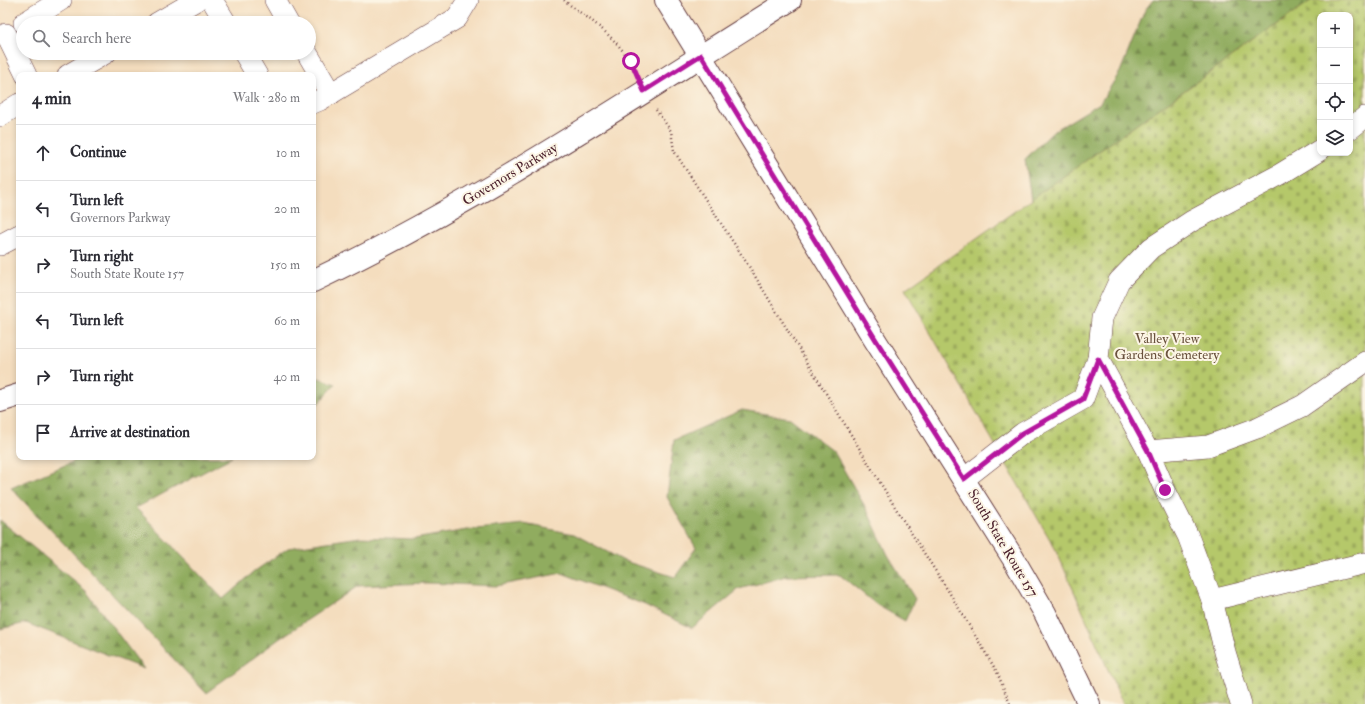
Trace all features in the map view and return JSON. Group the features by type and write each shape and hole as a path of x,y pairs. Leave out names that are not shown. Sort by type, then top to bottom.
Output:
{"main road":[{"name":"South State Route 157","path":"666,0 876,340 1013,558 1045,613 1088,704"},
{"name":"Governors Parkway","path":"316,279 429,221 530,164 790,0"},
{"path":"0,401 16,396"}],"lane":[{"path":"35,16 61,0"},
{"path":"170,16 197,0"},
{"path":"212,0 222,16"},
{"path":"274,0 284,16"},
{"path":"316,102 457,18 468,0"},
{"path":"16,28 3,36 16,58"},
{"path":"17,60 24,72"},
{"path":"73,72 94,60"},
{"path":"248,60 255,72"},
{"path":"310,60 331,94"},
{"path":"0,116 16,106"},
{"path":"1353,127 1365,117"},
{"path":"964,479 1023,433 1083,399 1098,359 1102,318 1119,281 1151,248 1192,221 1279,175 1317,152"},
{"path":"0,245 16,237"},
{"path":"1098,359 1148,451 1165,490 1188,536 1212,600 1225,652 1241,704"},
{"path":"1148,451 1208,446 1257,428 1302,406 1365,362"},
{"path":"1212,600 1365,562"}],"path":[{"path":"564,0 609,36 631,61 644,91 671,131 674,152 750,268 901,517 953,599 997,672 1010,704"}],"green space":[{"path":"1153,0 1312,0 1031,200 1025,159 1054,131 1100,103 1120,72 1145,10"},
{"name":"Valley View Gardens Cemetery","path":"1312,0 1365,0 1365,704 1123,704 1056,550 905,289"},
{"path":"316,377 336,384 316,406"},
{"path":"742,410 790,418 833,451 867,510 888,555 915,599 905,621 877,605 840,575 787,576 739,589 692,628 645,605 562,573 496,586 427,583 358,586 279,639 206,693 11,488 77,460 226,460 136,508 223,599 255,571 288,548 360,537 414,539 467,530 524,524 574,534 624,561 675,577 696,548 667,497 674,440"},
{"path":"0,520 86,591 144,669 26,623 0,629"}],"route":[{"path":"631,61 644,91 701,55 876,340 964,479 1023,433 1083,399 1098,359 1148,451 1165,490"}]}
